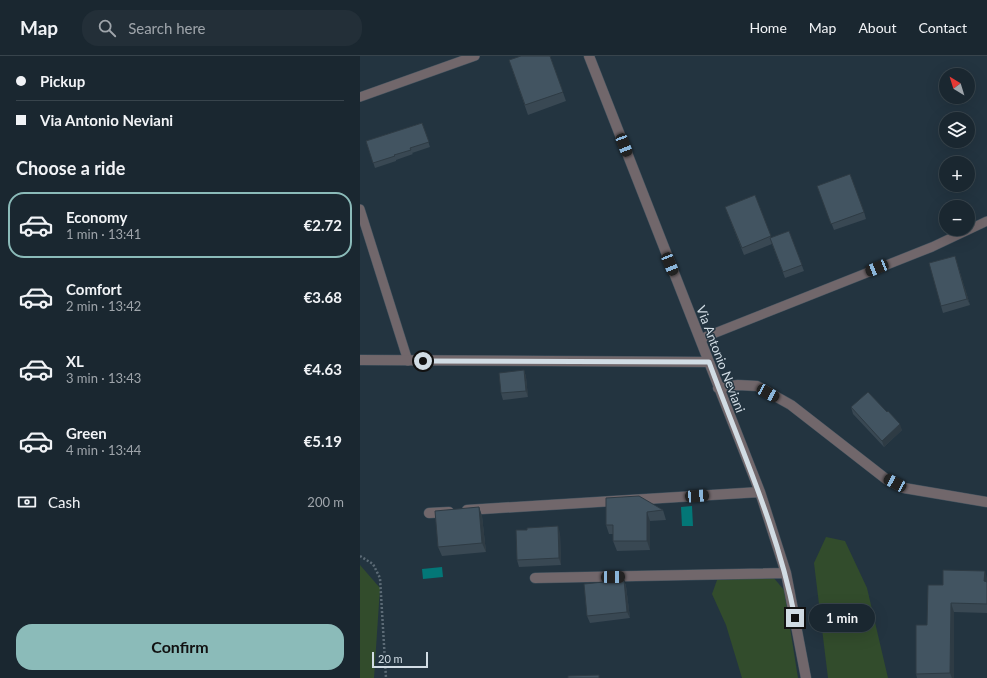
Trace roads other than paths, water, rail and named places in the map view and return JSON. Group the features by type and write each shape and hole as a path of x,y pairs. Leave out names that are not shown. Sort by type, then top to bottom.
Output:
{"street":[{"name":"Via Antonio Neviani","path":"589,56 760,492 786,574 806,678"},
{"path":"360,360 709,362"},
{"path":"718,388 738,385 757,386 791,405 886,479 904,488 987,502"},
{"path":"429,513 760,492"},
{"path":"535,578 786,574"}],"lane":[{"path":"360,97 475,56"},
{"path":"360,210 408,361"},
{"path":"700,339 932,247 987,221"}]}
